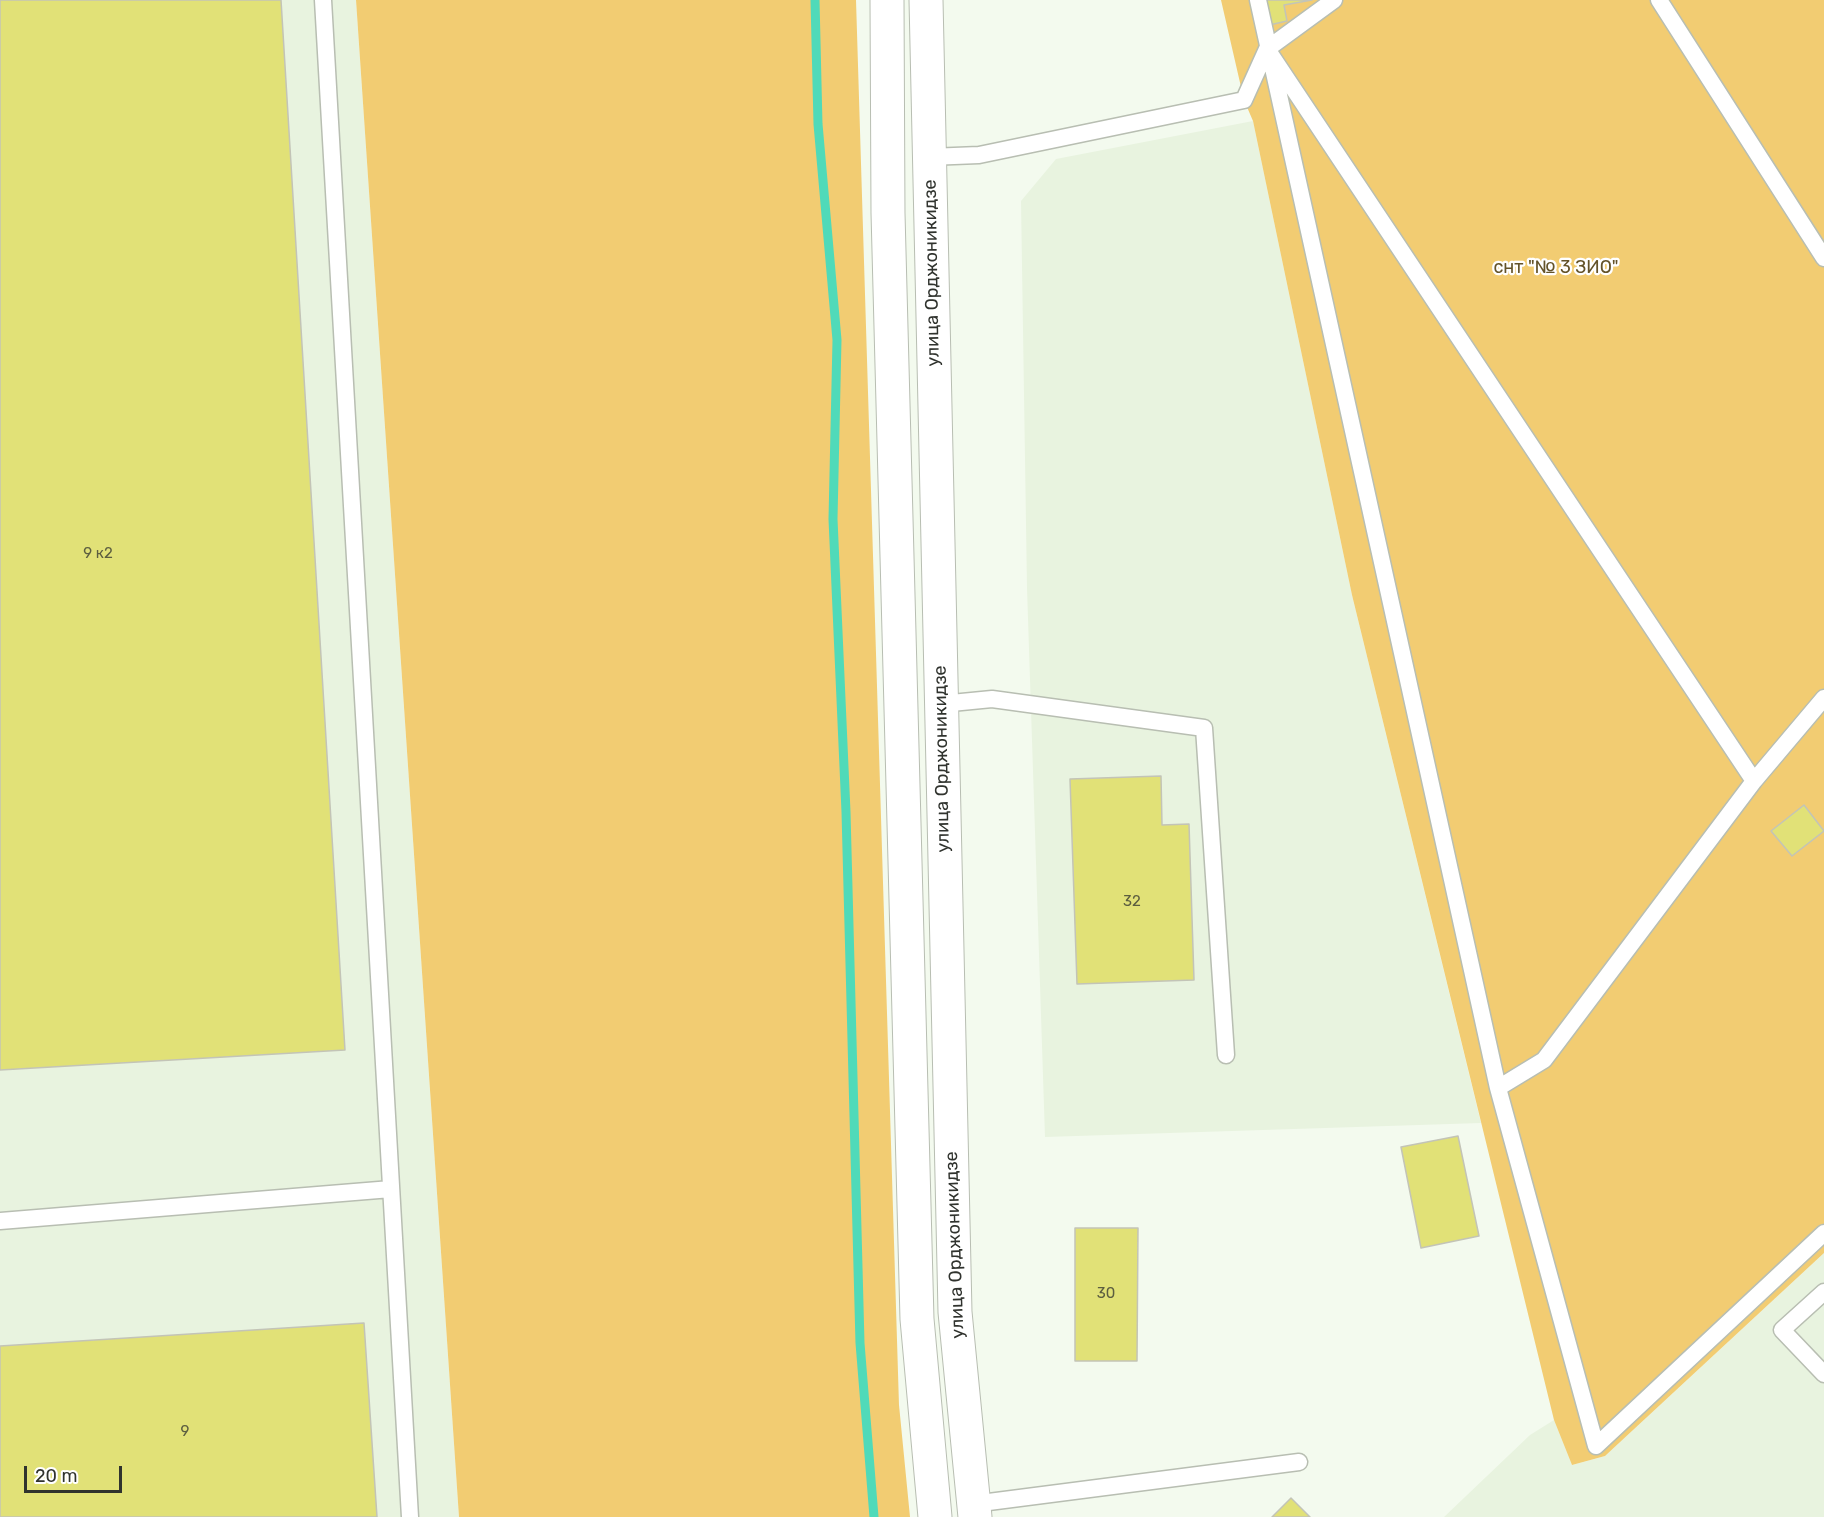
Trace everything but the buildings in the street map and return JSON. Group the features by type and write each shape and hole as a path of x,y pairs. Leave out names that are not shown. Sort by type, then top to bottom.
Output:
{"main road":[{"name":"улица Орджоникидзе","path":"887,0 888,213 917,1319 935,1517"},
{"name":"улица Орджоникидзе","path":"926,0 955,1312 974,1510"}],"lane":[{"path":"323,0 410,1517"},
{"path":"1258,0 1498,1088 1596,1446 1824,1233"},
{"path":"929,156 979,155 1244,100 1267,49 1334,0"},
{"path":"1659,0 1824,258"},
{"path":"1267,49 1754,781"},
{"path":"1498,1088 1544,1060 1754,781 1824,698"},
{"path":"941,705 992,699 1204,728 1226,1055"},
{"path":"0,1221 391,1189"},
{"path":"1824,1292 1782,1330 1824,1374"},
{"path":"974,1510 1299,1462"}],"shaded area":[{"path":"0,0 356,0 459,1517 0,1517"},
{"path":"1253,121 1352,595 1481,1123 1045,1137 1027,588 1021,201 1056,159"},
{"path":"1824,1253 1824,1517 1444,1517 1530,1435 1554,1420 1572,1465 1605,1456"}],"green space":[{"path":"356,0 856,0 899,1405 910,1517 459,1517"},
{"name":"снт \"№ 3 ЗИО\"","path":"1221,0 1824,0 1824,1253 1605,1456 1572,1465 1554,1420 1352,595 1253,121 1244,100"}],"waterway":[{"path":"815,0 818,124 837,340 833,519 846,812 860,1343 874,1517"}]}
